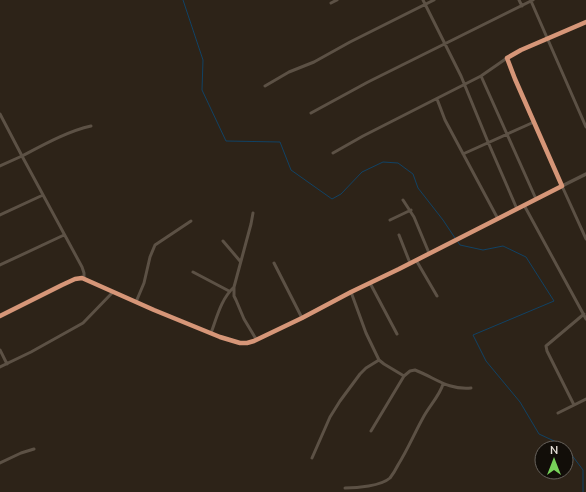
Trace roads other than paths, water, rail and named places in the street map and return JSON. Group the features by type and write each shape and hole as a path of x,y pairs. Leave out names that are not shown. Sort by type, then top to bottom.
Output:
{"highway":[{"path":"0,316 75,279 84,278 112,292 234,342 247,343 256,340 302,318 562,186 507,58 521,50 586,22"}],"street":[{"path":"331,3 337,0"},
{"path":"423,0 465,85 488,142 518,209"},
{"path":"265,86 289,72 314,62 350,42 434,0"},
{"path":"519,0 522,6"},
{"path":"311,113 368,82 532,0 586,126"},
{"path":"333,153 417,108 465,85 507,58"},
{"path":"481,76 536,199"},
{"path":"437,99 445,120 498,219"},
{"path":"0,114 42,195 82,267 84,278"},
{"path":"463,154 534,122"},
{"path":"0,166 58,138 91,126"},
{"path":"586,174 562,186 586,239"},
{"path":"0,215 42,195"},
{"path":"403,200 411,210 429,253"},
{"path":"524,205 586,319"},
{"path":"390,220 411,210"},
{"path":"254,213 240,261 234,287 234,296 244,319 256,340"},
{"path":"136,302 144,283 150,257 155,245 191,221"},
{"path":"0,265 64,235"},
{"path":"399,235 410,263"},
{"path":"223,241 240,261"},
{"path":"416,260 437,296"},
{"path":"274,263 302,318"},
{"path":"193,272 229,291"},
{"path":"370,283 397,334"},
{"path":"211,333 222,304 229,291 234,287"},
{"path":"0,367 31,352 83,323 112,292"},
{"path":"351,292 366,333 379,360 404,376"},
{"path":"574,405 547,351 546,346 584,314"},
{"path":"0,350 7,364"},
{"path":"312,458 330,416 340,401 360,374 366,368 379,360"},
{"path":"371,431 407,372 414,370 443,384 458,388 471,388"},
{"path":"345,488 367,486 386,480 391,476 404,456 424,416 443,384"},
{"path":"558,413 586,399"},
{"path":"0,463 21,453 34,449"}],"waterway":[{"path":"183,0 203,60 202,90 226,141 280,142 291,170 332,199 341,194 362,172 383,162 398,163 413,174 418,188 455,238"},
{"path":"458,242 460,245 483,250 503,246 526,257 554,301 473,335 486,361 520,402 539,434 565,446 583,470 583,492"}]}
